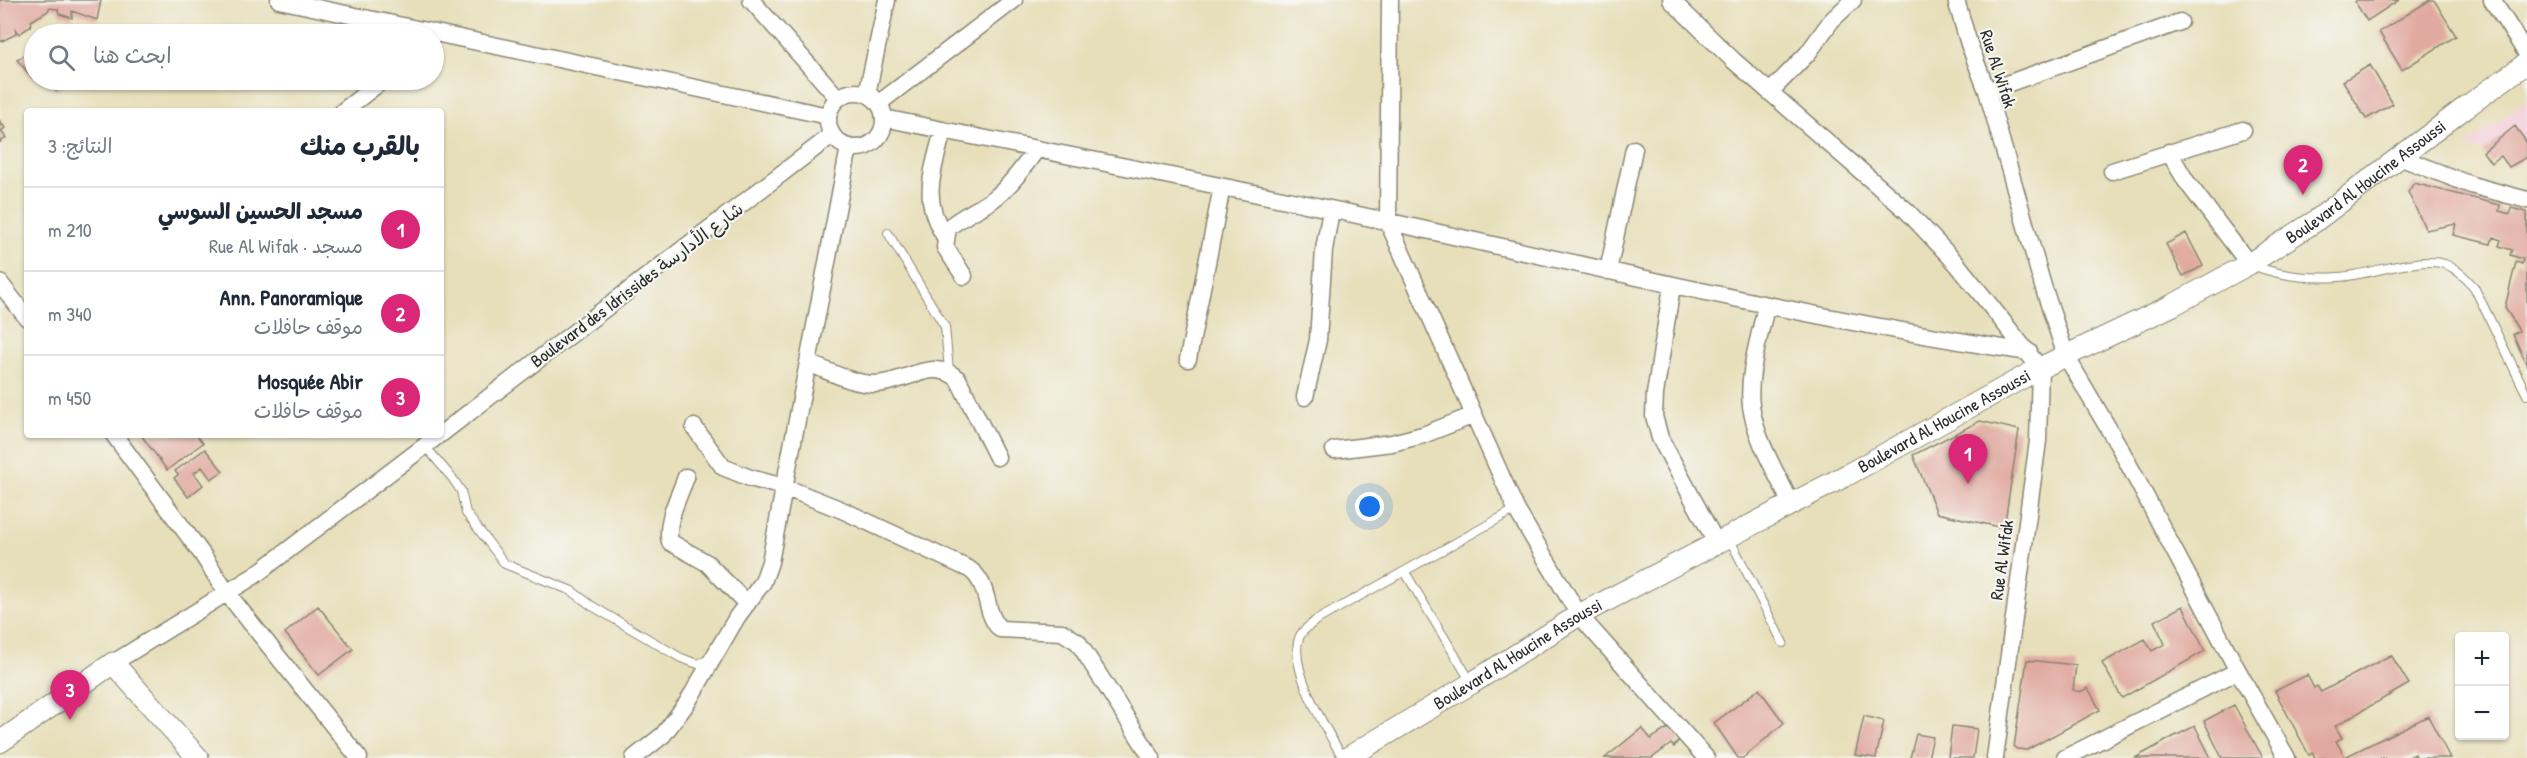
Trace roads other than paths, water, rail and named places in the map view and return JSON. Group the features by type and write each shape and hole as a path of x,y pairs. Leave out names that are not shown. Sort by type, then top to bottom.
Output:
{"street":[{"path":"279,0 382,24"},
{"path":"751,0 838,98"},
{"path":"887,0 877,105 883,129 870,145 860,148 849,147 840,143 832,135 828,126 831,106 847,93 877,105 943,130 1388,222 1766,306 1951,340 2034,360"},
{"path":"877,105 1014,0"},
{"path":"1390,0 1388,222 1516,509 1579,615 1706,758"},
{"path":"1671,0 1734,61 1875,182 1934,237 2034,360"},
{"path":"1770,92 1808,53 1831,21 1853,0"},
{"name":"Rue Al Wifak","path":"1956,0 1969,44 1987,91 2066,356 2127,460 2238,671 2287,758"},
{"path":"2492,0 2527,54"},
{"path":"1987,91 2180,22"},
{"path":"444,38 828,116"},
{"name":"Boulevard Al Houcine Assoussi","path":"1345,758 1472,683 1579,615 1791,504 2034,360 2066,356 2249,264 2314,222 2527,63"},
{"path":"347,108 370,90"},
{"path":"943,130 930,184 930,204 934,220 945,237"},
{"path":"2112,171 2243,130"},
{"name":"Boulevard des Idrissides شارع الأدارسة","path":"444,431 832,135"},
{"path":"634,758 663,735 687,703 747,604 763,582 770,562 849,147"},
{"path":"1608,271 1634,148"},
{"path":"964,276 945,247 948,228 963,215 994,198 1011,183 1037,150"},
{"path":"2169,152 2186,181 2249,264"},
{"path":"2399,157 2471,185 2527,200"},
{"path":"1188,359 1222,188"},
{"path":"1305,397 1318,340 1323,297 1324,250 1331,210"},
{"path":"0,283 24,314"},
{"path":"1672,286 1655,394 1654,416 1660,438 1723,541"},
{"path":"1766,306 1752,381 1751,405 1756,430 1791,504"},
{"name":"Rue Al Wifak","path":"1995,758 2038,441 2034,360"},
{"path":"808,363 852,380 873,384 889,383 930,369 949,371 958,380 997,457"},
{"path":"1334,450 1423,435 1474,415"},
{"path":"694,427 723,467 750,478 784,487 969,569 978,575 983,584 994,624 1000,629 1062,632 1069,635 1078,642 1152,758"},
{"path":"116,438 202,554 227,593 359,758"},
{"name":"Boulevard des Idrissides شارع الأدارسة","path":"0,742 113,663 254,576 435,438"},
{"path":"687,477 670,521 668,535 670,542 708,562 747,604"},
{"path":"113,663 198,758"},
{"path":"2065,758 2238,671"}],"lane":[{"path":"888,233 945,327 949,371"},
{"path":"2249,264 2275,274 2339,277 2417,263 2443,264 2460,272 2474,287 2527,394"},
{"path":"425,446 453,478 461,491 466,513 505,564 572,591 592,606 681,658 698,664 714,657"},
{"path":"1345,758 1314,708 1299,666 1298,645 1301,633 1315,621 1516,509"},
{"path":"1723,541 1783,643"},
{"path":"1405,572 1472,683"}],"place":[{"name":"Ann. Panoramique","path":"2303,195"},
{"name":"مسجد الحسين السوسي","path":"1968,484"},
{"name":"Mosquée Abir","path":"70,720"}]}
